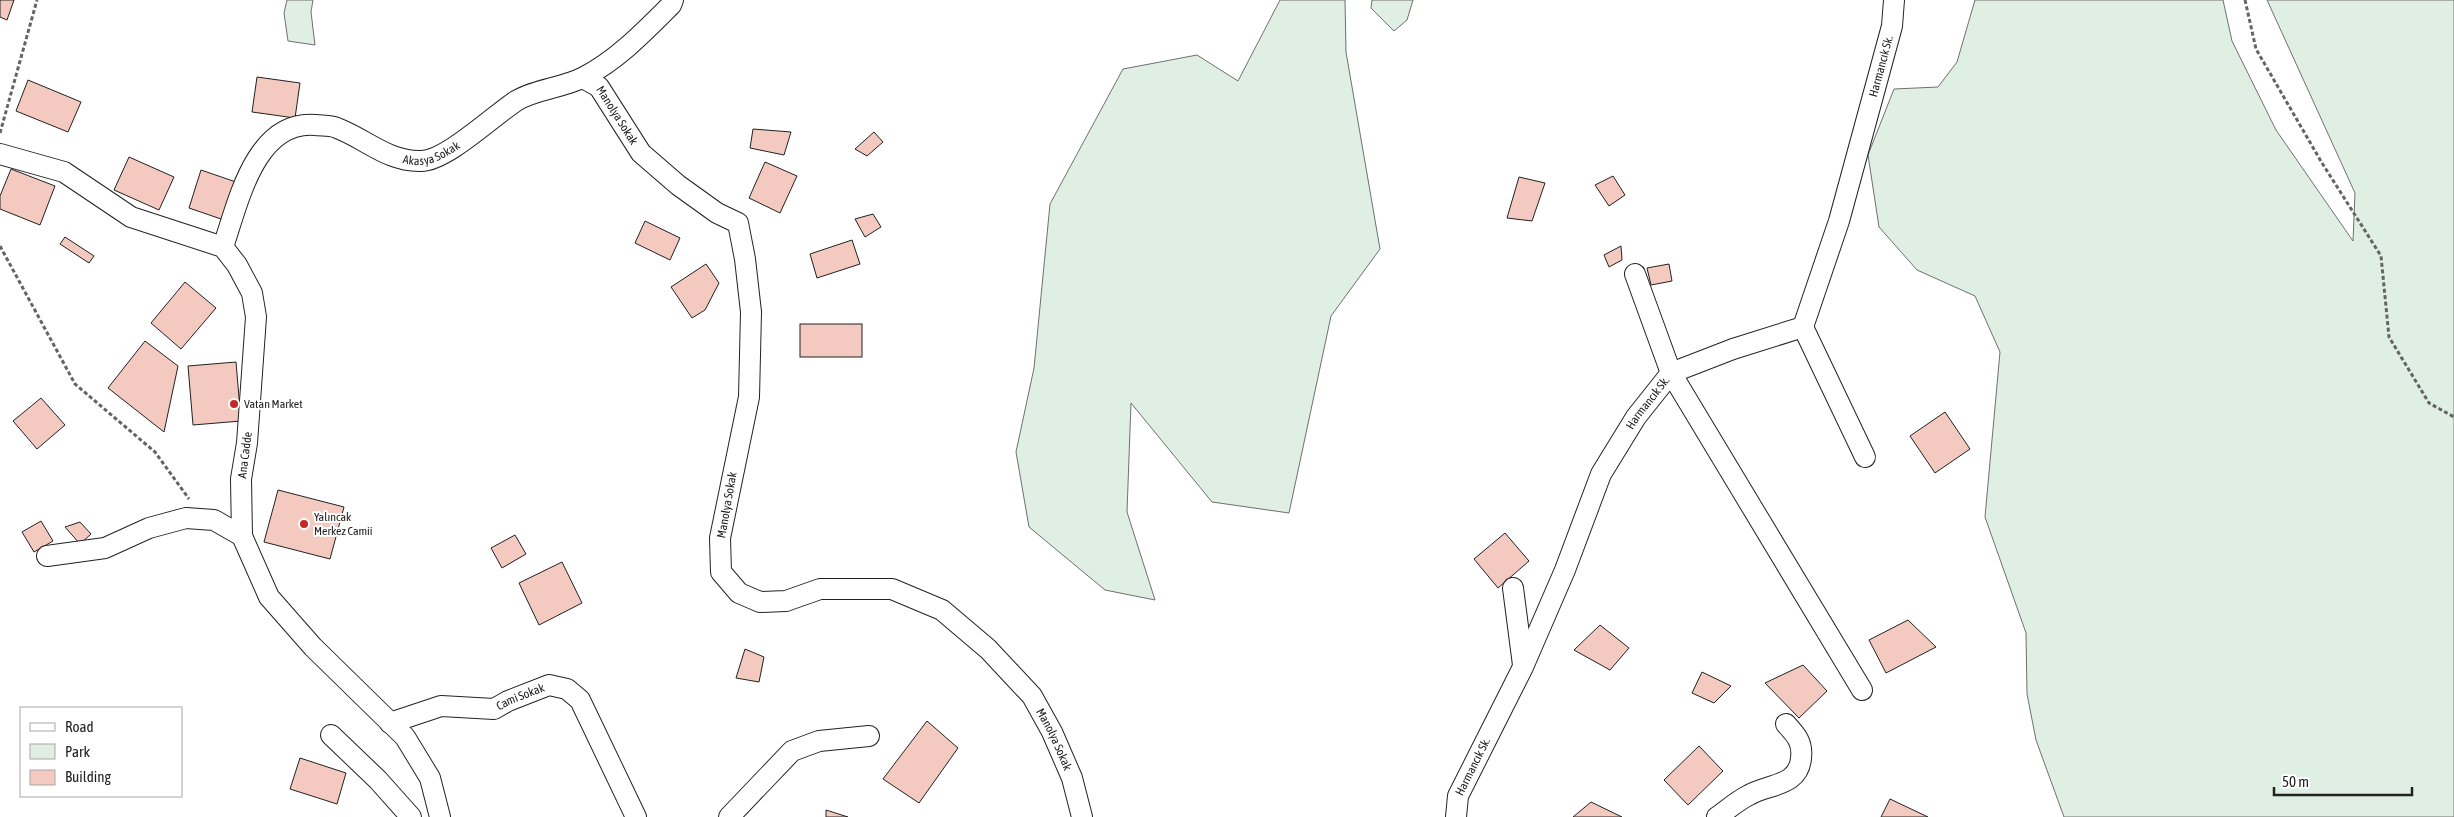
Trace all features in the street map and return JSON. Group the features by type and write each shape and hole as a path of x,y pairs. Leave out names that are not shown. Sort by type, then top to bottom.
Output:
{"street":[{"name":"Akasya Sokak","path":"223,247 248,173 265,149 283,130 302,124 336,127 391,157 421,161 437,158 518,100 583,78 627,49 671,5 673,0"},
{"name":"Harmancık Sk.","path":"1456,817 1458,796 1523,667 1565,570 1601,474 1636,417 1672,373 1733,349 1803,327 1839,221 1892,26 1894,0"},
{"name":"Manolya Sokak","path":"583,78 599,87 641,153 678,185 717,213 738,223 745,259 751,312 749,396 720,538 721,572 739,593 760,602 786,601 820,589 892,589 942,610 988,649 1032,696 1052,732 1072,778 1082,817"},
{"path":"0,154 64,172 131,217 223,247"},
{"name":"Ana Cadde","path":"223,247 238,265 252,293 256,317 248,443 241,479 242,536 269,597 313,647 405,737 430,778 440,817"},
{"path":"1636,274 1672,373 1862,690"},
{"path":"1803,327 1865,457"},
{"path":"47,556 105,548 149,528 186,518 214,520 242,536"},
{"path":"1513,588 1523,667"},
{"name":"Cami Sokak","path":"390,723 441,706 494,709 508,701 549,685 567,689 580,700 636,817"},
{"path":"1717,817 1749,794 1790,780 1800,768 1802,751 1799,738 1786,724"},
{"path":"331,735 378,780 411,817"},
{"path":"729,817 792,751 819,741 869,736"}],"path":[{"path":"0,133 37,0"},
{"path":"2244,0 2256,49 2322,163 2381,256 2389,337 2429,403 2454,417"},
{"path":"0,246 75,384 155,452 204,520"}],"green space":[{"path":"287,0 313,0 311,12 315,45 288,41 284,13"},
{"path":"1280,0 1345,0 1346,52 1380,249 1331,316 1289,513 1212,502 1131,403 1127,512 1155,600 1105,590 1029,527 1016,452 1034,368 1050,204 1123,69 1197,55 1238,81"},
{"path":"1372,0 1413,0 1407,20 1394,31 1371,8"},
{"path":"1975,0 2223,0 2232,41 2276,130 2353,241 2355,193 2267,0 2454,0 2454,817 2064,817 2036,740 2027,694 2026,633 1985,517 2000,352 1975,296 1917,270 1879,227 1868,155 1894,89 1938,87 1957,62"}],"building":[{"path":"0,0 14,0 7,20 0,17"},
{"path":"257,77 300,83 295,118 252,112"},
{"path":"28,80 81,102 68,132 16,111"},
{"path":"753,129 791,132 784,155 750,148"},
{"path":"874,132 883,142 867,156 855,149"},
{"path":"129,157 174,177 159,210 114,190"},
{"path":"765,162 797,176 780,213 749,198"},
{"path":"11,169 55,186 40,225 0,209 0,196"},
{"path":"201,170 236,182 224,220 189,208"},
{"path":"1613,176 1625,195 1609,206 1595,185"},
{"path":"1519,177 1545,183 1532,221 1507,218"},
{"path":"873,214 881,227 865,237 855,219"},
{"path":"645,221 680,238 670,260 635,243"},
{"path":"65,237 94,256 89,263 60,244"},
{"path":"852,240 860,264 817,278 810,254"},
{"path":"1621,246 1622,260 1609,267 1604,255"},
{"path":"706,264 719,283 705,310 692,318 671,287"},
{"path":"1669,264 1672,281 1651,285 1647,268"},
{"path":"185,282 216,308 181,349 151,323"},
{"path":"800,324 862,324 862,357 800,357"},
{"path":"145,341 178,366 164,432 108,388"},
{"path":"236,362 241,421 193,425 188,366"},
{"path":"41,398 65,425 37,449 13,421"},
{"path":"1945,412 1970,449 1935,473 1910,436"},
{"name":"Yalıncak Merkez Camii","path":"278,490 344,507 330,559 264,542"},
{"path":"41,521 53,541 34,552 22,532"},
{"path":"80,522 91,534 80,544 65,527"},
{"path":"1505,533 1529,561 1498,588 1474,559"},
{"path":"515,535 526,554 502,568 491,548"},
{"path":"562,562 582,603 539,625 519,583"},
{"path":"1908,620 1936,647 1886,673 1869,640"},
{"path":"1600,625 1629,648 1610,670 1574,650"},
{"path":"745,649 764,657 759,682 736,678"},
{"path":"1803,665 1827,691 1799,718 1765,683"},
{"path":"1702,672 1731,686 1714,703 1692,693"},
{"path":"927,721 958,748 919,803 883,779"},
{"path":"1699,746 1723,771 1688,805 1664,780"},
{"path":"300,758 346,773 337,804 290,789"},
{"path":"1890,799 1928,817 1881,817"},
{"path":"1591,802 1622,817 1573,817"},
{"path":"826,810 848,817 826,817"}],"place":[{"name":"Vatan Market","path":"234,404"},
{"name":"Yalıncak Merkez Camii","path":"304,524"}]}
